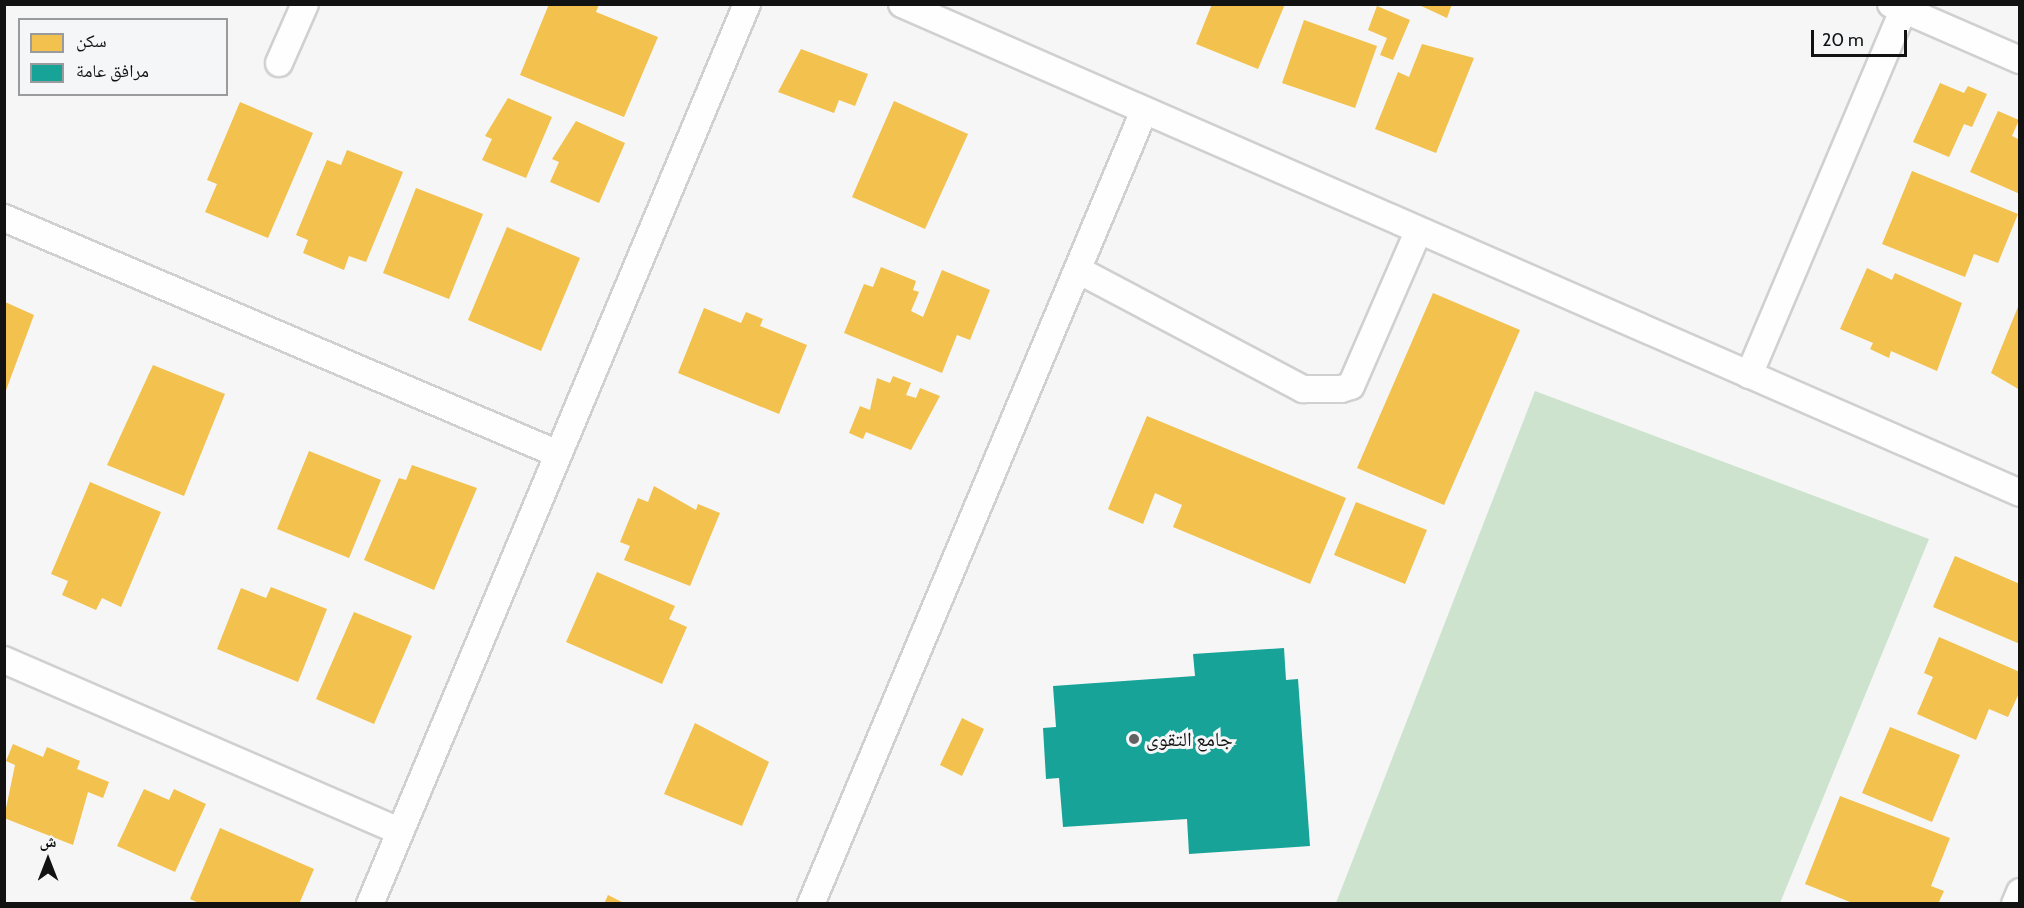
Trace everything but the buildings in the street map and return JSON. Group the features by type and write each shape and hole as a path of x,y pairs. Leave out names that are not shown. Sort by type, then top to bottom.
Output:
{"street":[{"path":"279,63 305,4"},
{"path":"370,903 747,4"},
{"path":"902,4 1418,232 2019,493"},
{"path":"1749,375 1897,7 2019,60"},
{"path":"811,903 1144,111"},
{"path":"4,218 558,454"},
{"path":"1078,270 1304,389 1341,389 1351,386 1418,232"},
{"path":"4,660 400,831"},
{"path":"2015,903 2019,892"}],"green space":[{"path":"1535,391 1929,539 1780,903 1336,903"}],"place":[{"name":"جامع التقوى","path":"1134,739"}]}
